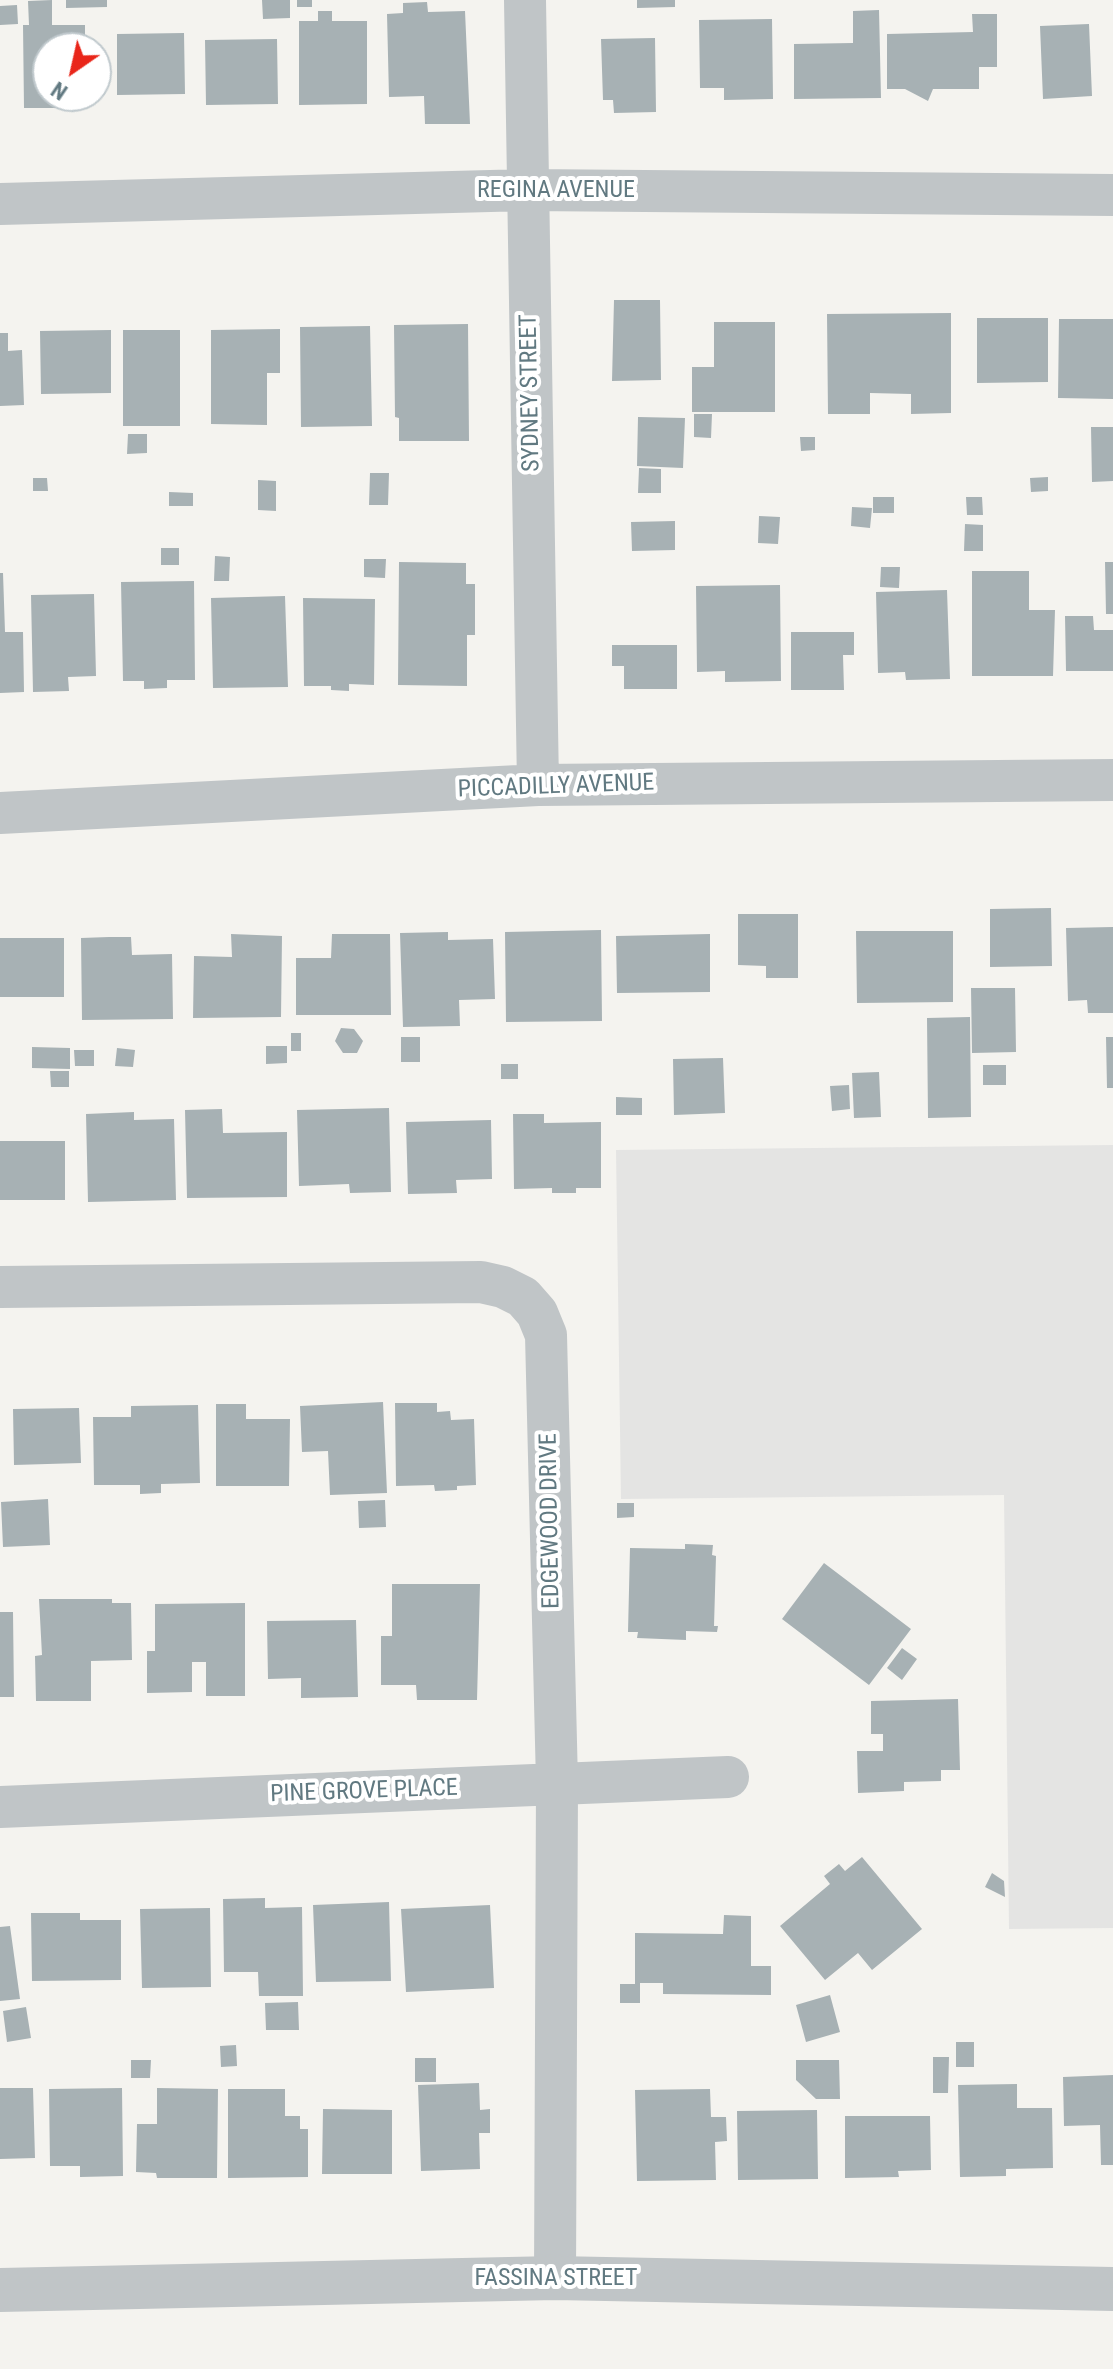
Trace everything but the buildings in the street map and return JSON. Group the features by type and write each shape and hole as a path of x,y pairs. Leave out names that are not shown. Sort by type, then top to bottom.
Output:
{"street":[{"name":"SYDNEY STREET","path":"525,0 538,785"},
{"name":"REGINA AVENUE","path":"0,204 528,190 1113,195"},
{"name":"PICCADILLY AVENUE","path":"0,813 538,785 1113,780"},
{"name":"EDGEWOOD DRIVE","path":"0,1287 481,1282 503,1287 523,1297 537,1313 546,1335 557,1783 555,2278"},
{"name":"PINE GROVE PLACE","path":"0,1807 728,1777"},
{"name":"FASSINA STREET","path":"0,2290 555,2278 1113,2289"}],"shaded area":[{"path":"1113,1145 1113,1928 1009,1929 1004,1495 621,1499 616,1150"}]}
